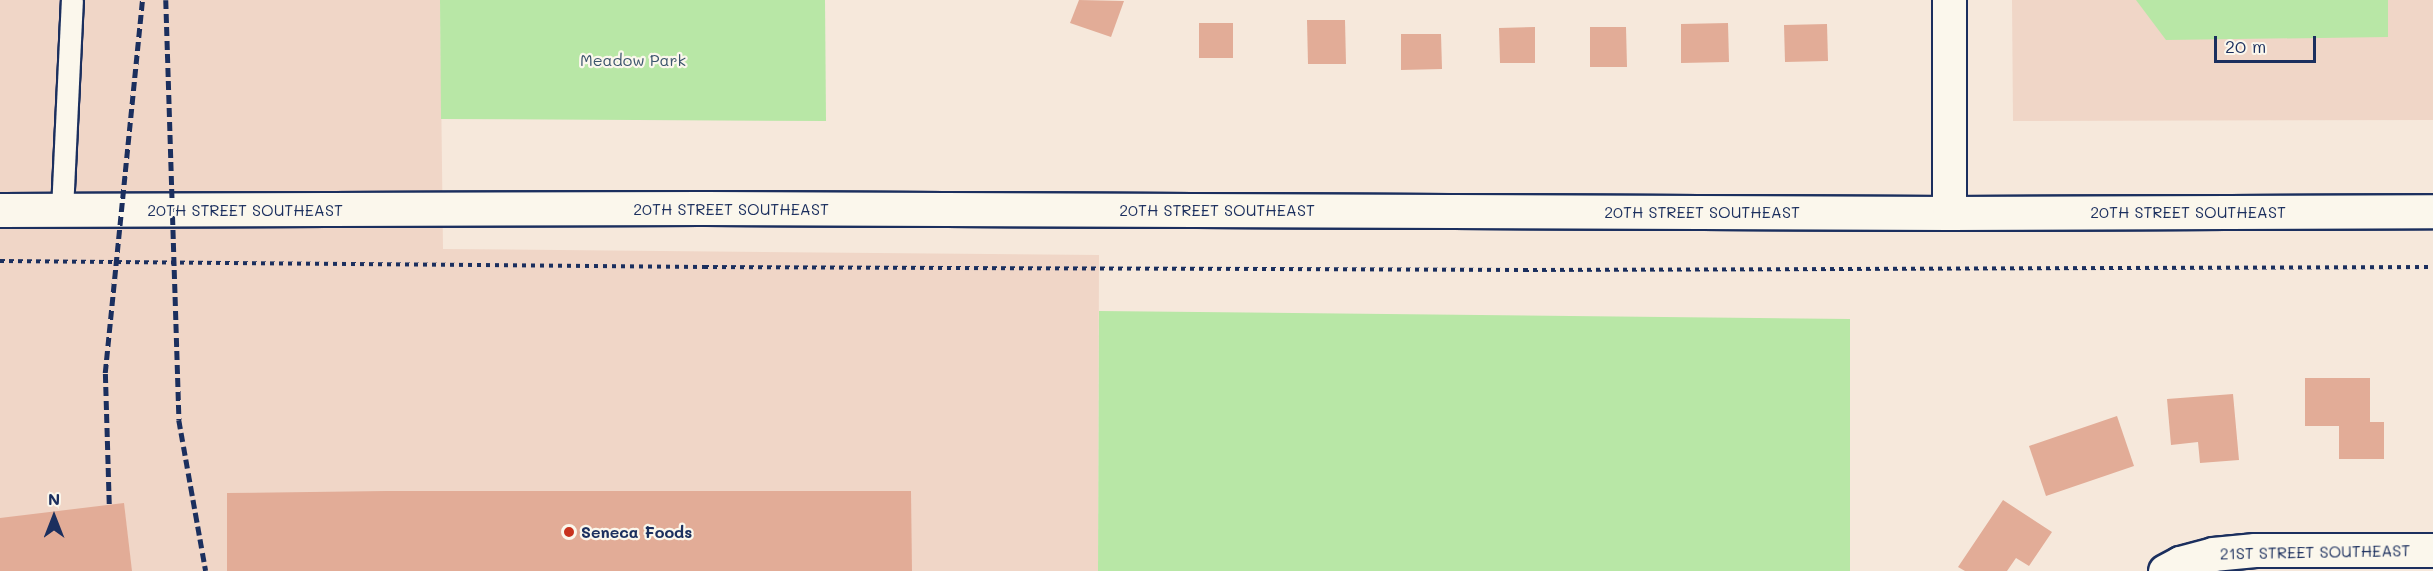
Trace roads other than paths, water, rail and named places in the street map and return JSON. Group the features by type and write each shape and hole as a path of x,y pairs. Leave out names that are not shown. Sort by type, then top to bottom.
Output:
{"street":[{"path":"1949,0 1949,213"},
{"name":"20TH STREET SOUTHEAST","path":"0,210 740,208 1949,213 2433,211"},
{"name":"21ST STREET SOUTHEAST","path":"2165,571 2180,563 2213,554 2255,550 2433,550"}],"lane":[{"path":"62,210 72,0"}],"railway":[{"path":"109,504 105,373 142,0"},
{"path":"166,0 179,420 206,571"}],"place":[{"name":"Seneca Foods","path":"569,532"}],"park label":[{"name":"Meadow Park","path":"633,60"}]}
